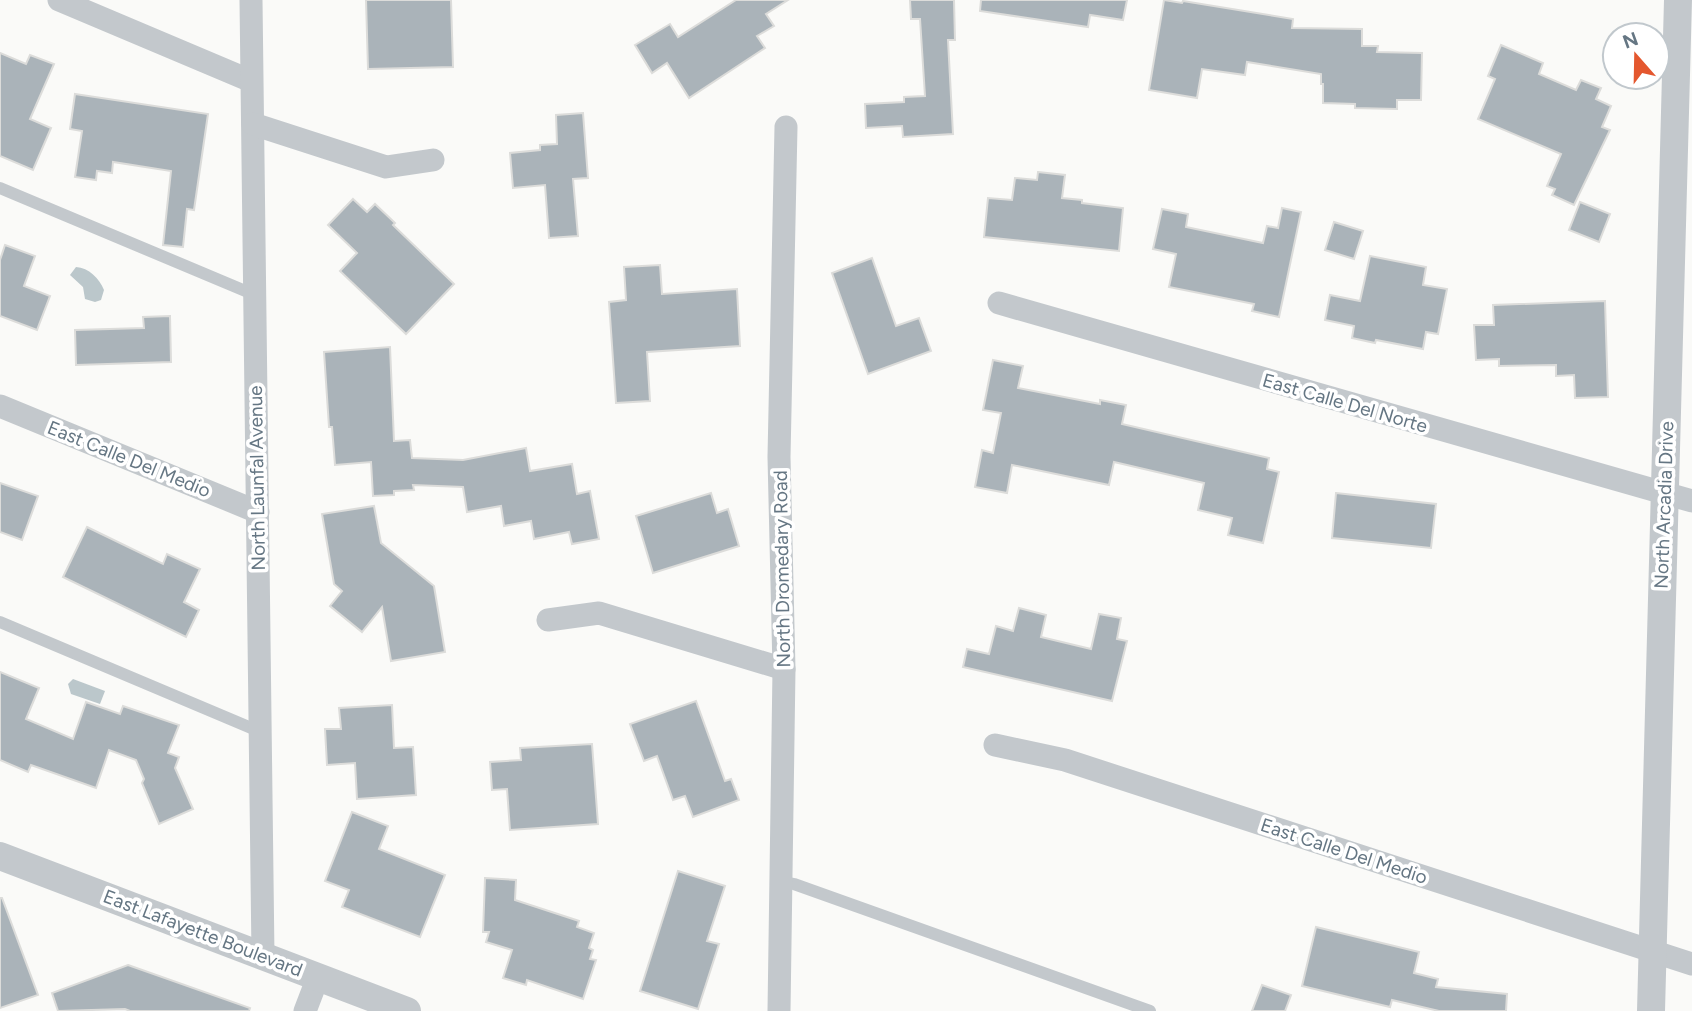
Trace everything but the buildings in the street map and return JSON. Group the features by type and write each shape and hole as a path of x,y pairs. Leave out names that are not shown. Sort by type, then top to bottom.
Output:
{"street":[{"path":"60,0 251,81"},
{"name":"North Launfal Avenue","path":"251,0 263,956"},
{"name":"North Arcadia Drive","path":"1651,1011 1678,0"},
{"path":"253,124 386,167 433,160"},
{"name":"North Dromedary Road","path":"779,1011 784,669 779,457 786,127"},
{"name":"East Calle Del Norte","path":"999,303 1692,501"},
{"name":"East Calle Del Medio","path":"0,406 258,512"},
{"path":"548,620 599,613 784,669"},
{"name":"East Calle Del Medio","path":"995,745 1065,760 1692,964"},
{"name":"East Lafayette Boulevard","path":"0,856 407,1011"},
{"path":"305,1011 318,976"}],"lane":[{"path":"0,188 255,295"},
{"path":"0,622 261,732"},
{"path":"780,881 1150,1011"}],"shaded area":[{"path":"76,267 93,274 99,281 104,290 101,300 95,302 85,299 83,287 70,275"},
{"path":"73,679 105,691 100,704 71,694 68,684"}]}
